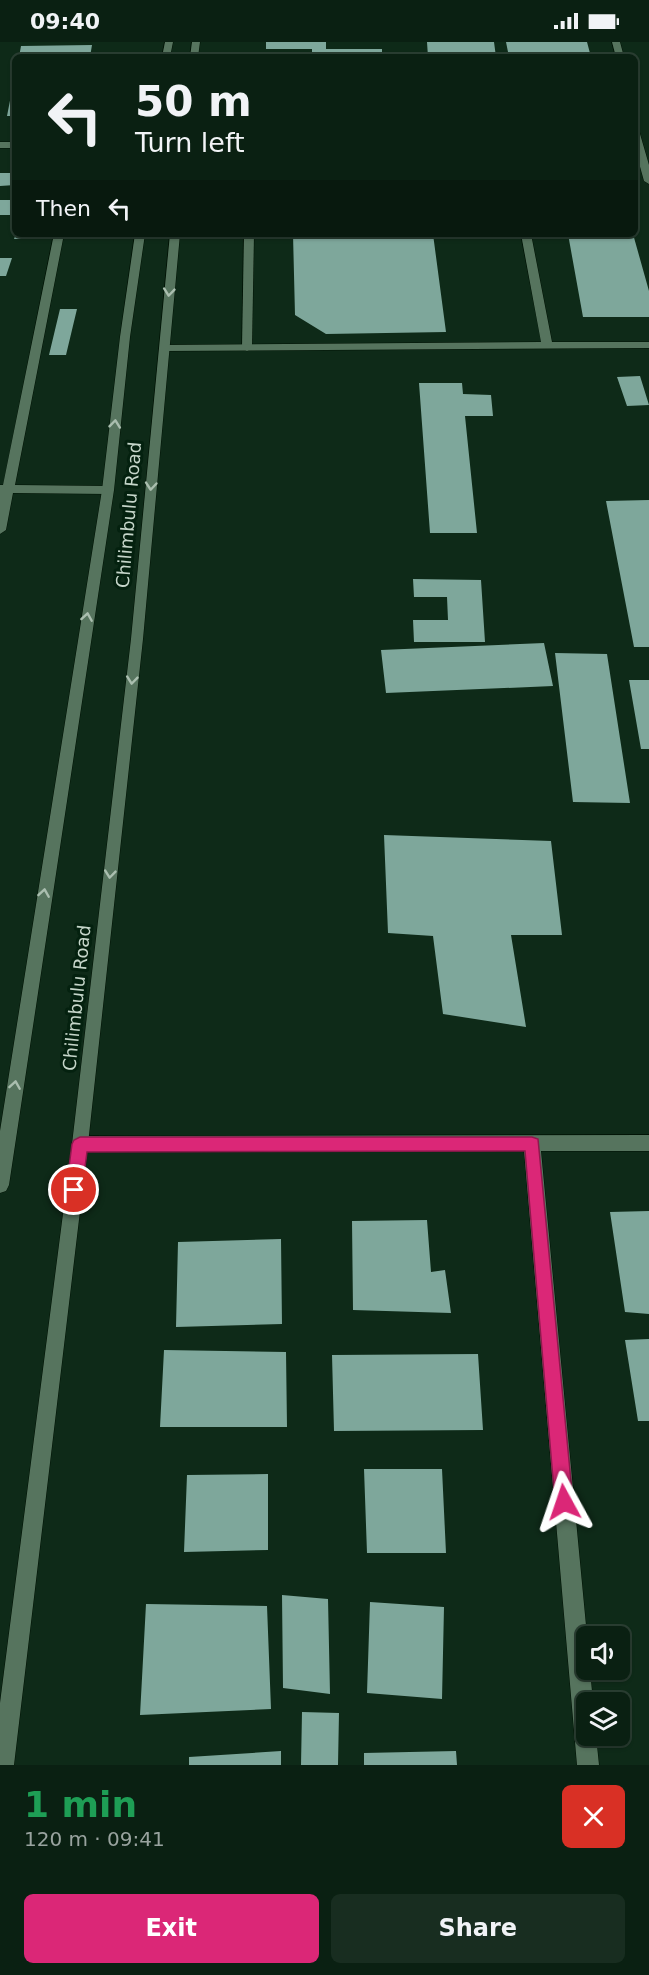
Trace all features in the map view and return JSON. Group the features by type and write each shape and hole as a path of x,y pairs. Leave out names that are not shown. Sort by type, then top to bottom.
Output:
{"main road":[{"path":"638,151 649,181"},
{"path":"0,530 4,489 58,237"},
{"name":"Chilimbulu Road","path":"0,1185 3,1145 108,490 125,337 140,237"},
{"name":"Chilimbulu Road","path":"3,1765 80,1144 137,639 175,237"},
{"path":"247,348 249,237"},
{"path":"527,237 547,346"},
{"path":"164,348 649,345"},
{"path":"4,489 108,490"},
{"path":"80,1144 649,1143"},
{"path":"532,1144 588,1765"}],"building":[{"path":"266,42 326,42 326,49 382,49 382,54 312,54 312,49 266,49"},
{"path":"427,42 494,42 496,54 428,54"},
{"path":"506,42 587,42 590,54 508,54"},
{"path":"92,45 90,54 20,54 21,46"},
{"path":"12,90 12,116 7,116"},
{"path":"0,173 12,173 12,185 0,186"},
{"path":"0,200 12,200 10,215 0,215"},
{"path":"15,237 30,237 30,239 14,239"},
{"path":"293,237 433,237 446,332 326,334 295,315"},
{"path":"569,237 634,237 649,291 649,317 583,317"},
{"path":"0,258 12,258 6,276 0,276"},
{"path":"60,309 77,309 66,355 49,355"},
{"path":"640,376 649,405 627,406 617,377"},
{"path":"419,383 462,383 463,394 491,395 493,416 465,416 477,533 430,533"},
{"path":"649,500 649,647 634,647 606,501"},
{"path":"413,579 481,580 485,642 414,642 413,620 448,620 447,597 414,597"},
{"path":"544,643 553,686 386,693 381,650"},
{"path":"555,653 607,654 630,803 573,802"},
{"path":"629,680 649,680 649,749 641,749"},
{"path":"384,835 551,841 562,935 511,935 526,1027 443,1014 433,936 388,933"},
{"path":"649,1211 649,1314 625,1312 610,1212"},
{"path":"427,1220 431,1272 445,1270 451,1313 353,1310 352,1221"},
{"path":"281,1239 282,1324 176,1327 178,1242"},
{"path":"649,1339 649,1421 638,1421 625,1340"},
{"path":"164,1350 286,1352 287,1427 160,1427"},
{"path":"478,1354 483,1430 334,1431 332,1355"},
{"path":"364,1469 442,1469 446,1553 367,1553"},
{"path":"268,1474 268,1550 184,1552 187,1475"},
{"path":"282,1595 328,1599 330,1694 283,1688"},
{"path":"370,1602 444,1607 442,1699 367,1693"},
{"path":"146,1604 267,1606 271,1709 140,1715"},
{"path":"302,1712 339,1713 338,1765 301,1765"},
{"path":"281,1751 281,1765 189,1765 189,1757"},
{"path":"456,1751 457,1765 364,1765 364,1753"}],"route":[{"path":"74,1190 80,1144 532,1144 564,1502"}]}
